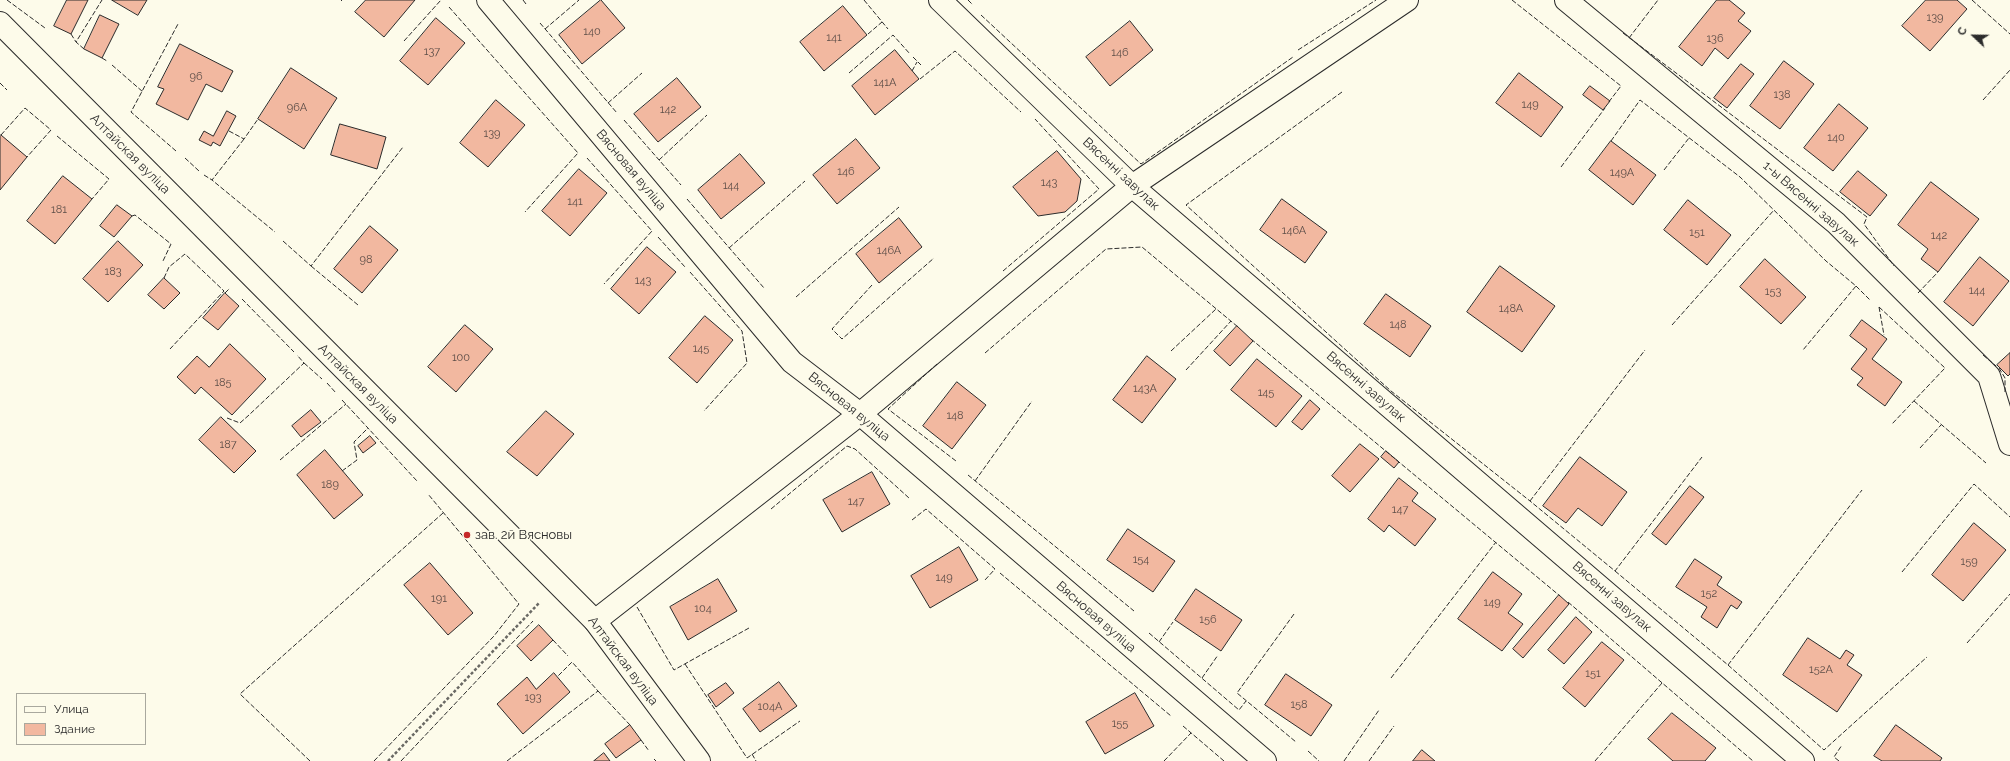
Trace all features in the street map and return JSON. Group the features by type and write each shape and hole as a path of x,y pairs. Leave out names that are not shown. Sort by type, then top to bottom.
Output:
{"street":[{"name":"Вясновая вуліца","path":"488,0 792,362 860,414 1265,761"},
{"name":"Вясенні завулак","path":"940,0 1132,186 1803,761"},
{"path":"595,621 860,414 1132,186 1407,0"},
{"name":"1-ы Вясенні завулак","path":"1566,0 1836,223 1989,376 2010,444"},
{"name":"Алтайская вуліца","path":"0,23 595,621 698,761"}],"path":[{"path":"388,761 557,584"}],"building":[{"path":"67,0 88,0 71,34 54,26"},
{"path":"112,0 147,0 138,15"},
{"path":"366,0 415,0 384,37 355,12"},
{"path":"601,0 625,28 582,64 559,35"},
{"path":"1717,0 1729,0 1745,13 1738,21 1751,31 1728,59 1715,48 1702,66 1679,47"},
{"path":"1926,0 1957,0 1967,9 1930,51 1902,26"},
{"path":"843,6 867,35 824,71 800,42"},
{"path":"100,15 119,24 102,58 84,49"},
{"path":"436,18 465,43 428,85 400,61"},
{"path":"1130,21 1153,50 1110,86 1086,57"},
{"path":"180,44 233,71 222,92 206,84 188,120 156,104 164,89 158,87"},
{"path":"895,50 919,79 875,115 852,86"},
{"path":"1784,61 1814,84 1780,129 1750,106"},
{"path":"1741,64 1754,74 1727,108 1714,98"},
{"path":"291,68 337,98 304,149 258,119"},
{"path":"1519,73 1563,107 1541,137 1496,103"},
{"path":"677,78 701,107 658,142 634,114"},
{"path":"1590,86 1610,101 1603,110 1583,95"},
{"path":"496,100 525,125 488,167 460,143"},
{"path":"1839,104 1868,128 1833,171 1804,148"},
{"path":"227,111 236,116 220,146 213,142 211,146 199,140 204,131 213,136"},
{"path":"340,124 386,137 377,169 331,155"},
{"path":"1,135 27,157 0,190 0,136"},
{"path":"856,139 880,168 837,204 813,175"},
{"path":"1611,141 1656,175 1633,205 1589,170"},
{"path":"1057,151 1081,179 1077,201 1065,212 1038,216 1013,187"},
{"path":"740,154 765,183 721,219 698,190"},
{"path":"579,169 607,193 570,236 542,211"},
{"path":"1858,171 1887,195 1870,216 1840,192"},
{"path":"63,176 92,199 55,244 27,221"},
{"path":"1931,182 1979,219 1938,272 1921,259 1928,249 1898,225"},
{"path":"1282,199 1327,232 1305,263 1260,230"},
{"path":"1688,200 1731,235 1707,265 1664,230"},
{"path":"117,205 132,216 114,237 100,226"},
{"path":"899,218 922,247 879,283 856,254"},
{"path":"370,226 398,250 362,293 334,269"},
{"path":"118,241 143,265 108,302 83,279"},
{"path":"647,247 676,272 639,314 611,289"},
{"path":"1980,257 2009,281 1973,326 1944,302"},
{"path":"1765,259 1806,297 1781,324 1740,287"},
{"path":"1500,266 1555,306 1522,352 1467,312"},
{"path":"164,278 180,293 164,309 148,295"},
{"path":"225,293 239,306 218,330 203,318"},
{"path":"1386,294 1431,326 1410,357 1364,324"},
{"path":"705,316 733,340 697,383 669,358"},
{"path":"1862,320 1887,339 1872,359 1902,382 1885,406 1857,385 1863,378 1851,369 1867,349 1850,336"},
{"path":"465,325 493,349 456,392 428,367"},
{"path":"1237,326 1253,341 1230,366 1214,351"},
{"path":"230,344 266,379 232,415 201,387 195,394 177,377 197,356 209,367"},
{"path":"2010,353 2010,374 2008,376 1997,365"},
{"path":"1147,356 1176,379 1142,423 1113,400"},
{"path":"1257,359 1302,396 1276,427 1231,390"},
{"path":"957,382 986,405 952,449 923,426"},
{"path":"1310,400 1320,409 1302,430 1292,422"},
{"path":"311,410 321,422 301,437 292,426"},
{"path":"546,411 574,434 537,476 507,452"},
{"path":"221,417 256,451 234,473 199,440"},
{"path":"370,436 376,443 363,453 358,446"},
{"path":"1360,444 1379,459 1350,492 1332,476"},
{"path":"325,450 363,495 334,519 297,475"},
{"path":"1386,451 1399,462 1394,468 1381,457"},
{"path":"1580,457 1627,492 1602,526 1578,508 1566,523 1543,506"},
{"path":"872,472 890,504 842,532 823,500"},
{"path":"1399,478 1418,493 1412,501 1436,519 1415,546 1389,525 1384,532 1368,519"},
{"path":"1690,486 1704,497 1666,545 1652,534"},
{"path":"1974,523 2006,550 1963,601 1932,575"},
{"path":"1128,529 1175,561 1153,592 1107,560"},
{"path":"959,547 978,580 930,608 911,576"},
{"path":"1695,559 1722,577 1717,585 1742,602 1737,609 1731,605 1717,628 1701,617 1707,607 1676,587"},
{"path":"430,563 473,613 448,635 404,585"},
{"path":"1493,572 1522,594 1508,613 1523,624 1502,651 1458,619"},
{"path":"718,579 737,611 688,640 670,607"},
{"path":"1196,589 1242,620 1221,651 1175,620"},
{"path":"1559,595 1569,604 1523,658 1513,649"},
{"path":"1576,617 1592,632 1564,664 1548,650"},
{"path":"539,625 553,640 531,661 517,646"},
{"path":"1808,638 1840,659 1846,650 1854,655 1847,665 1862,675 1837,712 1783,675"},
{"path":"1602,642 1624,660 1585,707 1563,688"},
{"path":"554,673 570,692 523,734 497,704 527,677 536,689"},
{"path":"1286,674 1332,705 1311,736 1265,705"},
{"path":"779,682 797,706 760,732 743,709"},
{"path":"726,683 734,693 716,707 708,695"},
{"path":"1135,693 1154,726 1105,754 1086,722"},
{"path":"1672,713 1716,748 1705,761 1673,761 1648,739"},
{"path":"630,725 641,740 616,758 605,744"},
{"path":"1896,725 1942,758 1940,761 1882,761 1874,756"},
{"path":"1422,750 1435,761 1413,761"},
{"path":"604,753 610,761 594,761"}],"fence":[{"path":"7,0 45,28"},
{"path":"84,49 76,42 102,0"},
{"path":"404,41 441,0"},
{"path":"523,0 526,4"},
{"path":"545,29 579,0"},
{"path":"864,0 888,29"},
{"path":"968,0 973,5"},
{"path":"1298,50 1376,0"},
{"path":"1512,0 1621,86 1608,103"},
{"path":"1629,38 1658,0"},
{"path":"1972,0 2010,34"},
{"path":"449,7 578,153 525,212"},
{"path":"981,15 1141,164 1293,57"},
{"path":"868,34 882,22"},
{"path":"540,23 617,113"},
{"path":"176,151 131,112 178,24"},
{"path":"1623,33 1867,217 1864,224 1894,266"},
{"path":"71,34 76,42"},
{"path":"849,73 893,35 910,54"},
{"path":"920,79 955,51 1021,112"},
{"path":"913,57 921,65"},
{"path":"102,58 107,61"},
{"path":"912,71 917,62"},
{"path":"112,65 143,92"},
{"path":"1983,100 2010,70"},
{"path":"608,103 642,73"},
{"path":"0,83 7,90"},
{"path":"1342,92 1186,205 1391,391 1530,501 1615,571 1702,457"},
{"path":"1611,141 1640,100 1740,177 1826,261 1856,286 1803,350"},
{"path":"1,135 25,108 51,130 27,157"},
{"path":"1561,167 1605,108"},
{"path":"659,160 707,115"},
{"path":"229,131 244,139 258,119"},
{"path":"1003,271 1099,189 1035,119"},
{"path":"624,120 681,185"},
{"path":"57,136 109,179 92,199"},
{"path":"1664,170 1689,138"},
{"path":"244,139 212,180 275,232"},
{"path":"283,241 311,266 403,147"},
{"path":"185,158 199,171"},
{"path":"587,158 652,231 604,284"},
{"path":"204,175 212,180"},
{"path":"729,248 805,181"},
{"path":"687,199 764,288"},
{"path":"796,297 899,207"},
{"path":"1672,325 1774,210"},
{"path":"132,216 135,215 171,244 163,261"},
{"path":"658,237 685,267"},
{"path":"985,353 1106,249 1142,247 1238,327"},
{"path":"164,278 169,267 185,254 224,291 170,349"},
{"path":"872,285 832,329 842,339 934,258"},
{"path":"311,266 358,305"},
{"path":"690,272 742,331 747,363 704,411"},
{"path":"1918,293 1938,272"},
{"path":"1856,286 1870,300"},
{"path":"225,293 230,288"},
{"path":"242,299 294,352"},
{"path":"1879,307 1945,368 1892,424"},
{"path":"1879,307 1884,335"},
{"path":"1171,351 1216,309"},
{"path":"1186,370 1231,321"},
{"path":"1251,339 1560,596"},
{"path":"1530,501 1645,350"},
{"path":"227,418 240,423 249,415 304,363 297,355"},
{"path":"1983,355 1996,366"},
{"path":"304,363 322,379"},
{"path":"937,364 888,409 956,461"},
{"path":"1999,368 2005,378 2005,392"},
{"path":"327,383 336,393"},
{"path":"342,400 417,481"},
{"path":"975,481 1032,401"},
{"path":"1914,401 1986,463"},
{"path":"280,460 346,404"},
{"path":"1920,448 1941,425"},
{"path":"342,471 357,460 354,442 368,428"},
{"path":"771,509 847,446 855,449 909,498"},
{"path":"968,475 1134,611"},
{"path":"1902,572 1974,484 2010,517"},
{"path":"1728,665 1862,490"},
{"path":"374,761 494,636 519,604 428,494"},
{"path":"912,520 926,509 995,569 985,580"},
{"path":"310,761 240,694 443,513"},
{"path":"1391,678 1496,542"},
{"path":"1615,571 1728,665 1824,750 1927,657"},
{"path":"1000,573 1171,716"},
{"path":"1967,643 2010,594"},
{"path":"1568,602 1753,761"},
{"path":"637,607 674,670 749,628"},
{"path":"1294,614 1237,693 1296,742"},
{"path":"401,761 533,621"},
{"path":"1159,642 1173,622"},
{"path":"1149,633 1239,710 1246,701"},
{"path":"553,640 568,656"},
{"path":"1202,678 1218,655"},
{"path":"507,761 598,691 572,662 557,677"},
{"path":"685,664 747,758 800,721"},
{"path":"1595,761 1662,683"},
{"path":"598,691 630,725"},
{"path":"1344,761 1379,710"},
{"path":"1183,726 1224,761"},
{"path":"1369,761 1394,726"},
{"path":"1164,761 1191,733"},
{"path":"641,740 649,751"},
{"path":"1839,761 1834,757 1842,745"},
{"path":"1308,751 1319,761"},
{"path":"752,754 756,761"}],"place":[{"name":"зав. 2й Вясновы","path":"467,535"}]}
